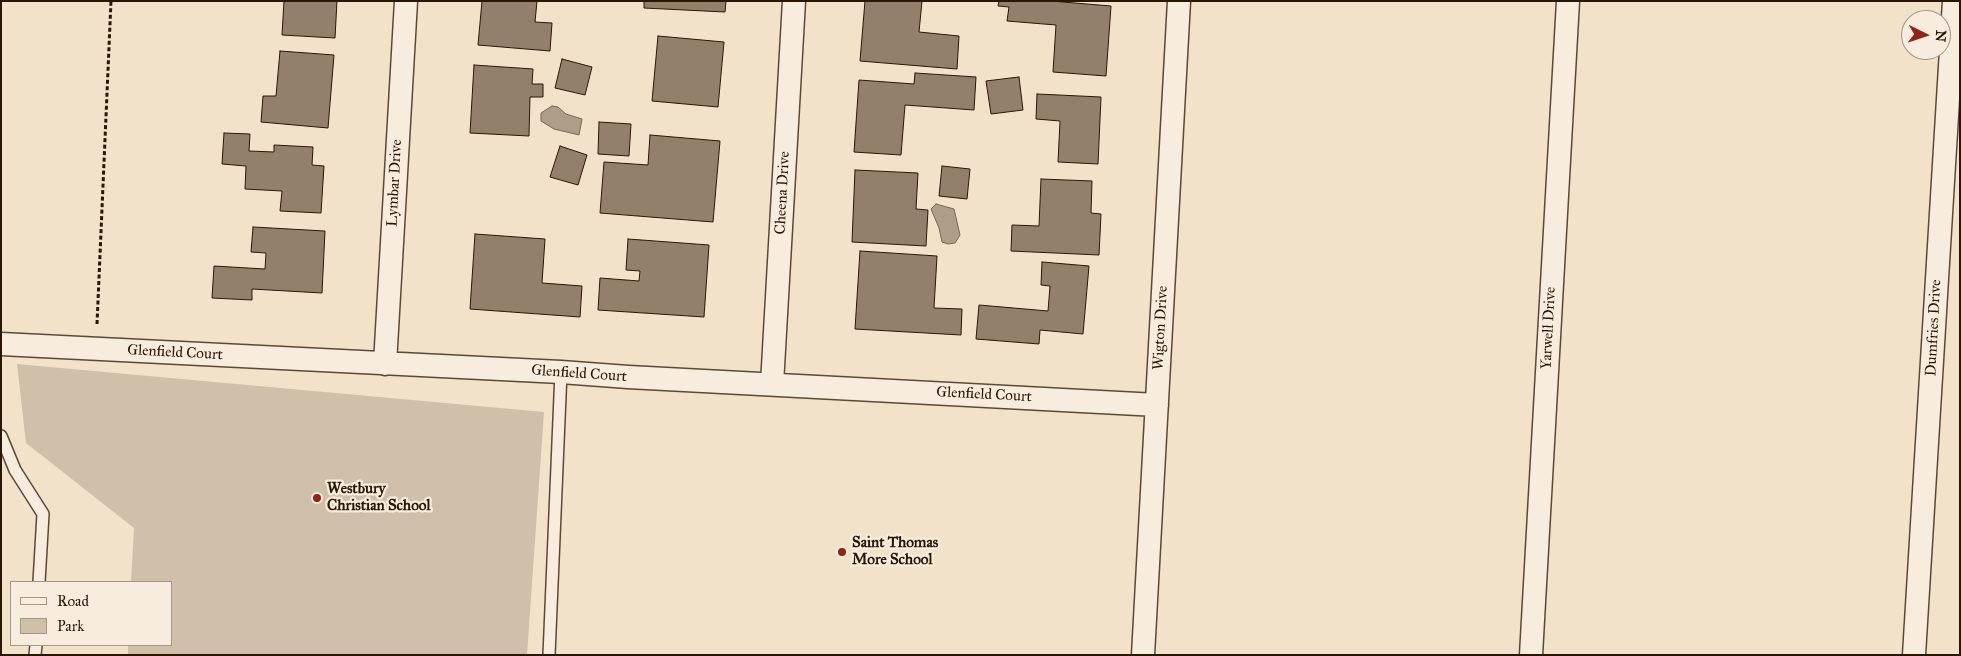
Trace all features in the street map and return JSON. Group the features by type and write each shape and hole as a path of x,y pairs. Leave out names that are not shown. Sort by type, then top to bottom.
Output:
{"street":[{"name":"Lymbar Drive","path":"385,364 406,1"},
{"name":"Cheena Drive","path":"772,384 794,1"},
{"name":"Wigton Drive","path":"1143,655 1178,1"},
{"name":"Yarwell Drive","path":"1531,655 1568,1"},
{"name":"Dumfries Drive","path":"1914,655 1954,1"},
{"name":"Glenfield Court","path":"1,344 561,372 1157,405"}],"lane":[{"path":"549,655 561,372"},
{"path":"1,436 15,470 43,514 39,581"}],"path":[{"path":"96,349 111,1"}],"green space":[{"name":"Westbury Christian School","path":"17,364 544,412 527,655 128,655 128,646 172,646 172,581 131,581 134,528 26,443"}],"shaded area":[{"path":"552,106 558,107 566,114 582,119 579,135 554,129 541,121 541,113"},
{"path":"936,204 954,209 960,235 955,243 948,244 942,242 939,228 931,209"}],"building":[{"path":"284,1 337,1 335,38 282,35"},
{"path":"482,1 537,1 535,22 552,23 550,51 478,45"},
{"path":"644,1 726,1 725,12 644,8"},
{"path":"865,1 922,1 919,32 959,36 957,69 860,61"},
{"path":"999,1 1051,1 1111,6 1106,76 1053,72 1056,25 1007,21 1009,7 998,6"},
{"path":"658,36 724,42 718,107 652,101"},
{"path":"280,51 334,55 328,128 261,122 263,96 276,96"},
{"path":"562,59 592,67 585,95 555,88"},
{"path":"474,65 533,69 532,84 543,84 543,97 530,97 529,136 470,133"},
{"path":"915,73 976,77 974,110 905,105 901,155 854,152 859,80 914,84"},
{"path":"1019,77 1023,110 991,114 986,81"},
{"path":"1037,94 1101,97 1098,164 1058,162 1060,121 1036,119"},
{"path":"599,122 631,124 629,156 598,154"},
{"path":"224,133 250,134 249,151 274,152 274,145 313,147 312,165 324,166 321,213 280,211 282,191 245,189 246,166 222,164"},
{"path":"650,135 720,141 713,222 600,213 604,162 648,165"},
{"path":"560,146 587,155 578,185 550,177"},
{"path":"942,166 970,169 967,199 939,196"},
{"path":"855,170 918,173 916,209 928,210 926,246 852,242"},
{"path":"1041,179 1092,181 1091,213 1101,214 1099,255 1011,251 1012,225 1039,226"},
{"path":"253,227 325,231 322,293 252,289 252,300 212,298 214,266 265,269 266,253 251,252"},
{"path":"475,234 545,239 542,283 582,286 580,317 470,309"},
{"path":"628,239 709,245 704,317 598,310 600,278 639,281 640,271 626,270"},
{"path":"860,251 937,256 934,308 962,309 961,335 855,329"},
{"path":"1042,262 1089,266 1083,334 1040,330 1039,344 976,339 979,305 1048,311 1050,286 1041,285"}],"place":[{"name":"Westbury Christian School","path":"317,498"},
{"name":"Saint Thomas More School","path":"842,552"}]}
